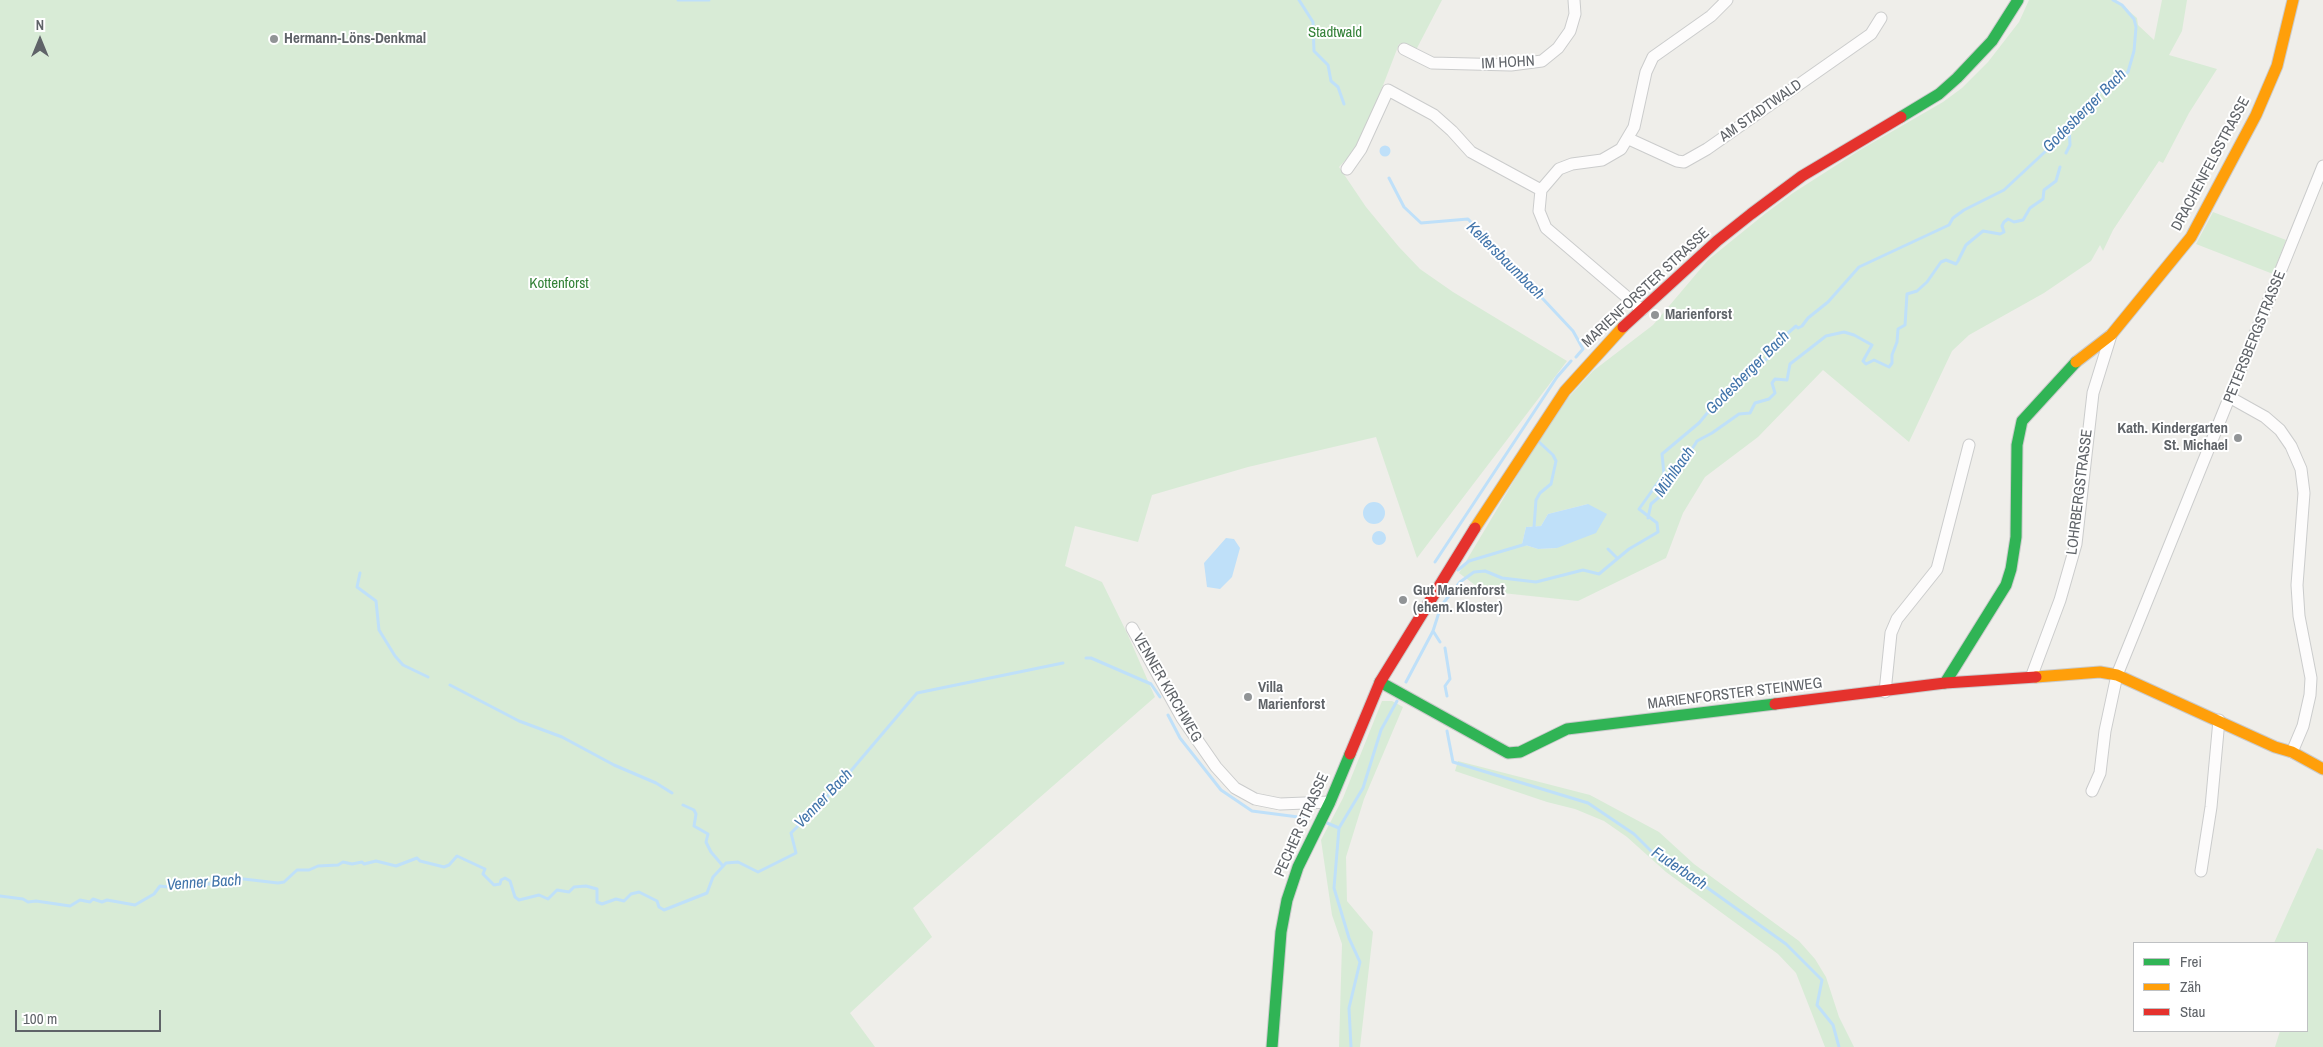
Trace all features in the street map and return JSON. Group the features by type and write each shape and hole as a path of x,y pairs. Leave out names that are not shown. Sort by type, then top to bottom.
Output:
{"street":[{"name":"IM HOHN","path":"1404,49 1432,64 1511,65 1542,61 1558,48 1570,31 1575,14 1574,0"},
{"path":"1642,310 1546,228 1539,211 1541,190 1549,178 1559,170 1572,164 1602,160 1621,149 1629,139 1634,127 1646,72 1653,58 1711,16 1727,0"},
{"name":"MARIENFORSTER STRASSE","path":"1380,682 1503,483 1564,391 1592,359 1717,241 1802,176 1939,94 1958,78 1992,41 2018,0"},
{"name":"DRACHENFELSSTRASSE","path":"1945,684 2006,585 2011,569 2016,538 2017,445 2022,421 2027,413 2081,357 2111,335 2191,237 2226,175 2256,115 2277,66 2293,0"},
{"name":"AM STADTWALD","path":"1629,139 1677,161 1684,162 1707,149 1871,34 1881,18"},
{"path":"1347,169 1362,148 1388,90 1434,115 1471,152 1541,190"},
{"name":"PETERSBERGSTRASSE","path":"2117,675 2176,527 2231,398 2323,166"},
{"name":"LOHRBERGSTRASSE","path":"2032,675 2060,600 2076,544 2093,393 2111,335"},
{"path":"2231,398 2265,417 2280,430 2291,446 2301,469 2304,493 2297,585 2299,616 2311,678 2310,695 2302,726 2292,752"},
{"path":"1885,692 1891,633 1897,619 1937,569 1968,445"},
{"name":"VENNER KIRCHWEG","path":"1132,628 1182,718 1216,767 1235,788 1255,800 1280,804 1330,802"},
{"name":"MARIENFORSTER STEINWEG","path":"1380,682 1508,753 1520,752 1567,729 1945,684 2032,675 2100,672 2117,675 2219,720 2274,747 2292,752 2323,769"},
{"path":"2092,790 2100,773 2104,731 2117,675"},
{"name":"PECHER STRASSE","path":"1272,1047 1280,941 1287,900 1298,867 1330,802 1380,682"},
{"path":"2201,871 2211,807 2219,720"}],"green space":[{"name":"Kottenforst","path":"0,0 1442,0 1416,50 1404,43 1399,44 1360,145 1339,167 1366,207 1420,269 1453,292 1567,361 1417,558 1376,437 1248,467 1152,495 1138,542 1075,526 1065,566 1102,582 1155,697 913,908 932,937 850,1013 875,1047 0,1047"},
{"path":"2029,0 2116,0 2137,18 2138,25 2154,40 2162,0 2187,0 2182,31 2169,55 2217,69 2189,113 2163,163 2159,161 2113,230 2103,251 2100,245 2091,261 2044,293 1969,335 1952,351 1909,442 1823,370 1758,437 1705,477 1683,513 1666,558 1578,601 1483,591 1459,573 1530,454 1568,398 1593,371 1653,325 1708,260 1766,213 1793,193 1860,150 1943,102 1962,88 1988,62 2019,22","holes":["1588,504 1557,548 1538,549 1522,544 1526,527 1541,526 1548,514"]},
{"path":"2213,212 2286,240 2273,274 2196,244"},
{"path":"1382,701 1392,701 1403,707 1364,799 1346,857 1347,901 1373,932 1360,1047 1339,1047 1342,944 1332,915 1321,840 1343,798"},
{"path":"1458,761 1590,795 1659,832 1694,864 1799,941 1815,959 1826,977 1839,1017 1854,1047 1825,1047 1796,973 1778,954 1666,872 1627,837 1604,821 1575,809 1547,802 1455,771"},
{"path":"2317,848 2323,850 2323,1047 2275,1047 2280,1032 2308,1032 2308,942 2274,942"}],"water":[{"path":"1385,145 1391,151 1385,157 1379,151"},
{"path":"1374,502 1382,505 1385,513 1382,521 1374,524 1366,521 1363,513 1366,505"},
{"path":"1588,504 1607,514 1596,533 1557,548 1538,549 1522,544 1526,527 1541,526 1548,514"},
{"path":"1376,531 1382,531 1386,538 1382,545 1376,545 1372,541 1372,535"},
{"path":"1226,538 1234,539 1240,548 1232,577 1220,589 1207,587 1204,563"}],"waterway":[{"name":"Keltersbaumbach","path":"678,0 709,0"},
{"name":"Keltersbaumbach","path":"1299,0 1313,22 1314,51 1328,65 1331,81 1338,87 1344,104"},
{"name":"Godesberger Bach","path":"1406,682 1433,631 1441,606 1460,582 1474,572 1485,571 1502,578 1536,582 1583,570 1599,574 1629,549 1658,532 1657,523 1639,509 1664,474 1662,454 1699,423 1724,393 1769,357 1780,340 1796,326 1798,328 1802,326 1808,318 1828,302 1859,267 1949,225 1953,218 1964,210 2004,190 2048,149 2097,94 2128,72 2134,51 2136,27 2134,19 2122,5 2113,0"},
{"name":"Mühlbach","path":"2066,153 2070,145 2069,125"},
{"name":"Mühlbach","path":"1648,518 1651,504 1666,491 1697,441 1739,414 1750,413 1755,403 1769,399 1775,393 1772,383 1775,379 1787,380 1790,364 1826,336 1844,332 1854,335 1872,345 1863,361 1866,364 1874,360 1889,367 1892,363 1892,355 1897,342 1898,329 1905,325 1907,294 1917,291 1927,282 1941,262 1946,260 1956,264 1966,245 1983,231 2000,234 2004,232 2002,226 2008,219 2014,222 2023,220 2030,208 2043,199 2044,190 2056,181 2060,167"},
{"name":"Keltersbaumbach","path":"1389,178 1404,207 1421,223 1468,219 1573,331 1583,349 1576,357"},
{"name":"Keltersbaumbach","path":"1435,562 1557,377 1571,361"},
{"path":"1534,527 1536,500 1540,493 1551,484 1556,461 1553,455 1539,442"},
{"name":"Keltersbaumbach","path":"1458,570 1469,561 1526,544"},
{"name":"Keltersbaumbach","path":"1608,549 1617,558"},
{"path":"360,573 357,587 376,601 379,630 395,656 403,665 428,677"},
{"name":"Fuderbach","path":"1433,631 1440,642"},
{"name":"Fuderbach","path":"1445,648 1450,679 1445,686 1447,696"},
{"name":"Venner Bach","path":"1086,658 1091,658 1151,684 1160,697"},
{"name":"Venner Bach","path":"0,896 23,899 28,902 36,901 70,906 80,900 90,902 93,899 102,902 107,900 135,905 154,894 160,886 175,888 178,885 200,886 235,878 278,883 284,882 297,870 338,865 343,862 352,864 362,862 364,864 376,861 396,866 417,858 420,861 444,867 449,865 457,856 485,869 483,874 494,885 500,884 501,880 505,878 510,881 515,897 519,900 539,895 548,899 557,890 569,892 574,887 586,886 597,889 597,902 602,904 616,899 624,901 631,894 639,892 657,901 659,907 664,910 707,893 713,877 726,863 738,862 758,872 796,853 791,833 838,786 917,693 1063,663"},
{"path":"450,685 519,721 562,737 614,765 656,783 672,793"},
{"name":"Godesberger Bach","path":"1351,1047 1349,1008 1360,962 1349,938 1334,888 1339,828 1363,788 1381,730 1397,701"},
{"name":"Venner Bach","path":"1168,715 1180,738 1221,790 1252,811 1306,818"},
{"name":"Fuderbach","path":"1447,731 1453,762 1588,803 1634,834 1656,856 1688,874 1786,944 1822,980 1817,1005 1833,1025 1839,1047"},
{"path":"683,805 694,810 696,814 694,826 708,834 706,842 711,852 723,866"},
{"name":"Venner Bach","path":"1327,823 1339,828"}],"traffic: fast":[{"path":"1901,117 1939,94 1957,78 1992,41 2018,0"},
{"path":"1945,683 2006,585 2011,569 2016,537 2017,445 2022,421 2076,362"},
{"path":"1380,682 1508,753 1520,752 1567,729 1775,704"},
{"path":"1272,1047 1281,932 1287,900 1298,867 1330,802 1350,754"}],"traffic: slow":[{"path":"2076,362 2111,335 2191,237 2256,115 2277,66 2293,0"},
{"path":"1475,528 1565,391 1623,327"},
{"path":"2036,677 2100,672 2117,675 2275,747 2292,752 2323,769"}],"traffic: jam":[{"path":"1623,327 1717,241 1751,214 1802,176 1901,117"},
{"path":"1350,754 1380,682 1475,528"},
{"path":"1775,704 1945,683 2036,677"}],"place":[{"name":"Hermann-Löns-Denkmal","path":"274,39"},
{"name":"Marienforst","path":"1655,315"},
{"name":"Kath. Kindergarten St. Michael","path":"2238,438"},
{"name":"Gut Marienforst (ehem. Kloster)","path":"1403,600"},
{"name":"Villa Marienforst","path":"1248,697"}],"park label":[{"name":"Stadtwald","path":"1335,33"}]}
